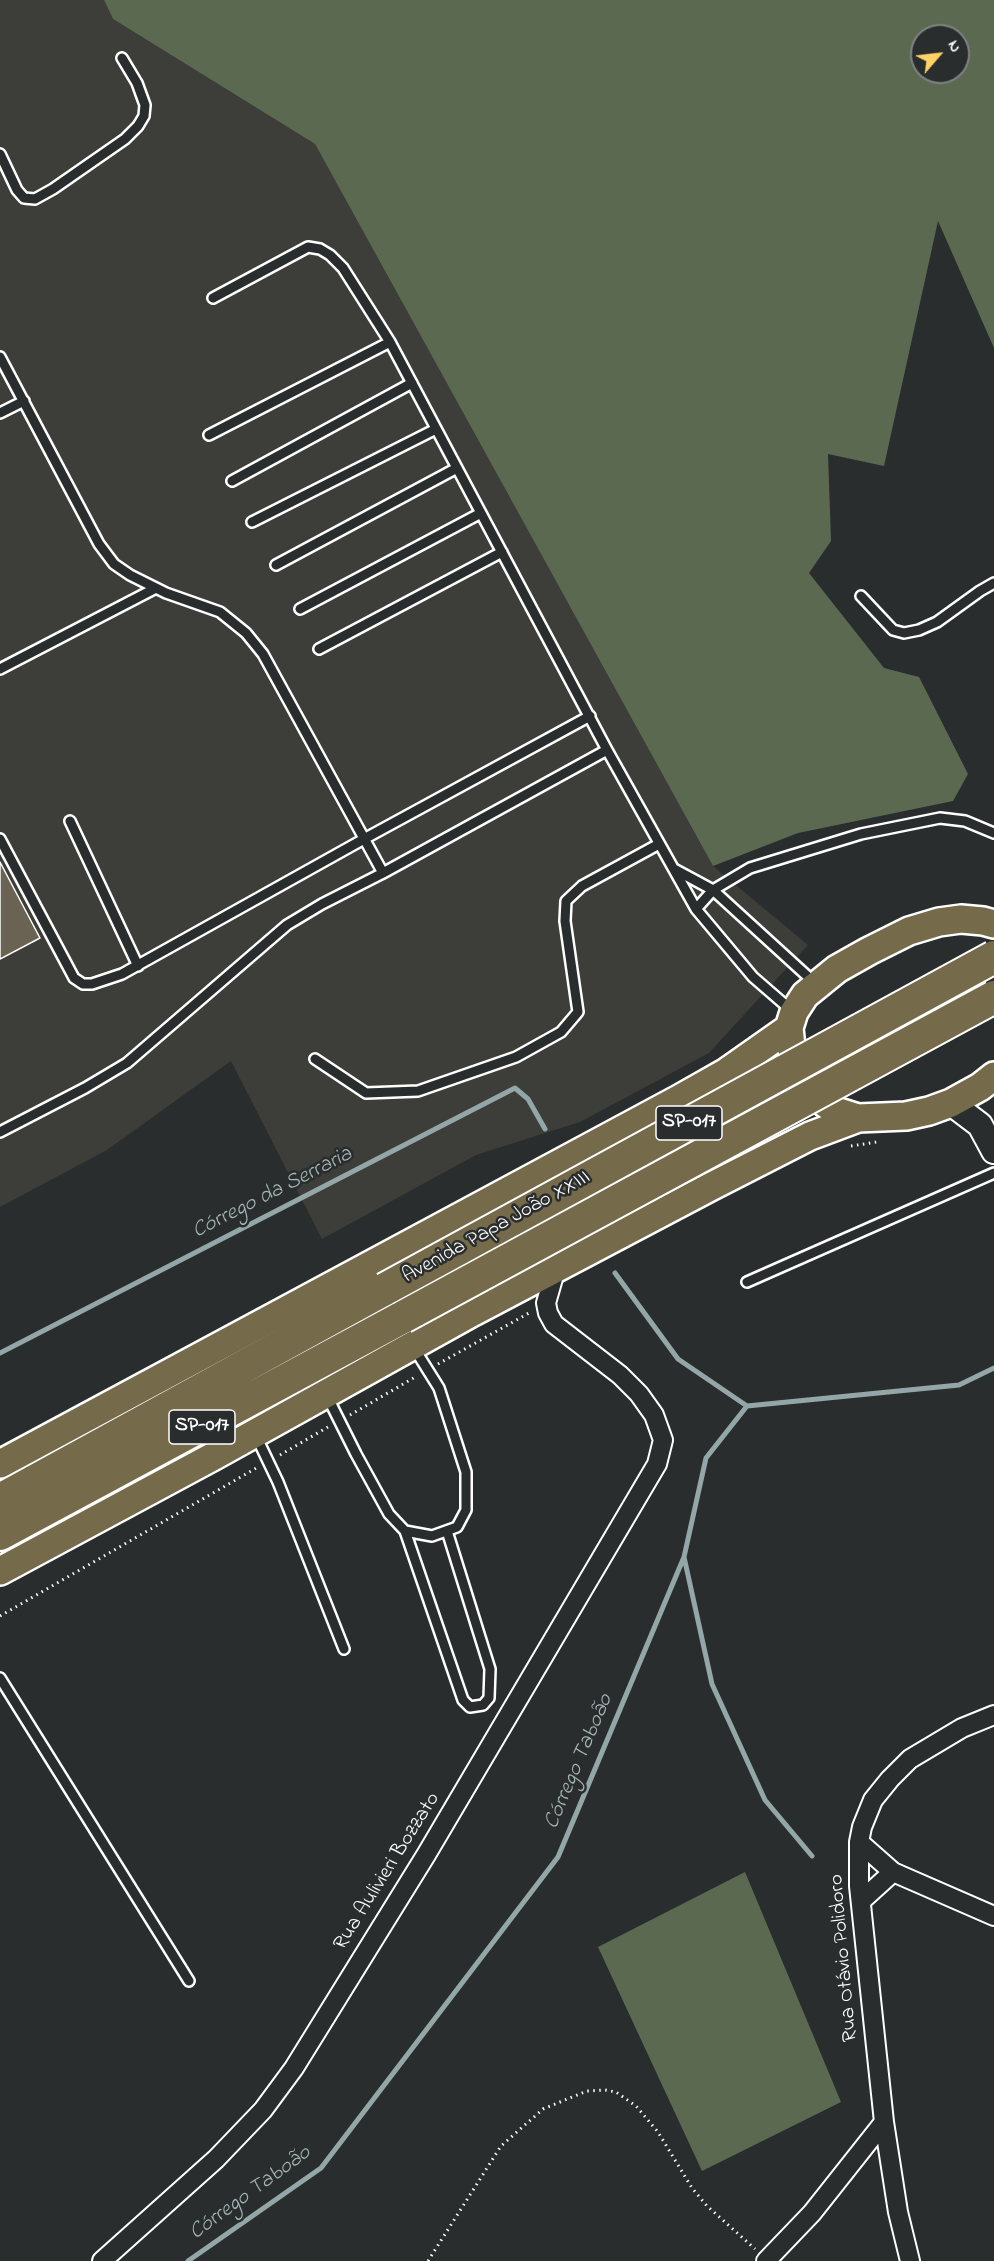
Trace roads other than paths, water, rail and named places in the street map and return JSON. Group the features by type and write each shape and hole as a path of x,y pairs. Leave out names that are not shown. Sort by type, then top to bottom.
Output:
{"highway":[{"name":"Avenida Papa João XXIII","path":"0,1500 994,957"},
{"name":"Avenida Papa João XXIII","path":"0,1534 408,1331 994,997"}],"main road":[{"name":"Avenida Papa João XXIII","path":"0,1464 679,1099 734,1067 791,1020 805,995 816,984 861,955 909,931 939,922 961,919 990,920"},
{"path":"791,1020 791,1047 801,1075 818,1098 836,1111 858,1118 906,1116 929,1111 951,1103 987,1082"},
{"name":"Avenida Papa João XXIII","path":"0,1571 326,1394 408,1331 556,1269 801,1140 858,1118"}],"street":[{"path":"980,1125 987,1082"},
{"path":"951,1103 980,1125 994,1151"},
{"name":"Rua Aulivieri Bozzato","path":"102,2261 216,2159 263,2110 294,2068 426,1855 657,1464 663,1440 654,1415 639,1394 620,1376 554,1324 548,1313 546,1303 556,1269"},
{"name":"Rua Otávio Polidoro","path":"910,2261 898,2212 884,2122 858,1871 862,1827 873,1800 903,1765 938,1741 994,1715"},
{"path":"860,1842 893,1872 994,1916"},
{"path":"861,1901 893,1872"},
{"path":"766,2260 812,2213 884,2122"}],"lane":[{"path":"0,154 17,190 24,198 34,199 53,189 125,139 144,117 145,105 137,83 122,58"},
{"path":"213,298 308,247 320,249 343,268 390,342 607,750 696,909 791,1020"},
{"path":"209,435 390,342"},
{"path":"0,357 99,544 114,564 156,588 220,612 246,633 263,654 383,873"},
{"path":"232,481 412,383"},
{"path":"0,413 24,401"},
{"path":"252,522 436,429"},
{"path":"276,565 457,468"},
{"path":"300,609 481,513"},
{"path":"319,649 502,552"},
{"path":"861,596 893,630 904,633 919,630 937,622 994,583"},
{"path":"0,669 156,588"},
{"path":"0,839 74,978 83,984 92,984 114,978 138,966 364,838 590,716"},
{"path":"0,1131 85,1088 127,1063 287,925 607,750"},
{"path":"696,909 713,890 750,868 861,834 940,818 965,821 994,832"},
{"path":"70,821 138,966"},
{"path":"315,1059 366,1093 418,1091 516,1057 561,1032 578,1012 565,921 566,901 582,886 659,844"},
{"path":"675,869 713,890 816,984"},
{"path":"747,1282 994,1173"},
{"path":"405,1530 432,1536 457,1527 466,1510 466,1472 438,1388 408,1331"},
{"path":"326,1394 389,1514 405,1530 463,1701 470,1707 483,1705 489,1698 490,1669 447,1531"},
{"path":"255,1433 344,1649"},
{"path":"0,1678 189,1981"}],"waterway":[{"name":"Córrego da Serraria","path":"0,1353 515,1088 528,1099 545,1129"},
{"name":"Córrego da Serraria","path":"615,1273 678,1359 747,1406"},
{"name":"Córrego Taboão","path":"188,2261 321,2168 558,1857 684,1557 706,1458 747,1406 959,1385 994,1368"},
{"path":"684,1557 712,1684 765,1800 812,1856"}]}
